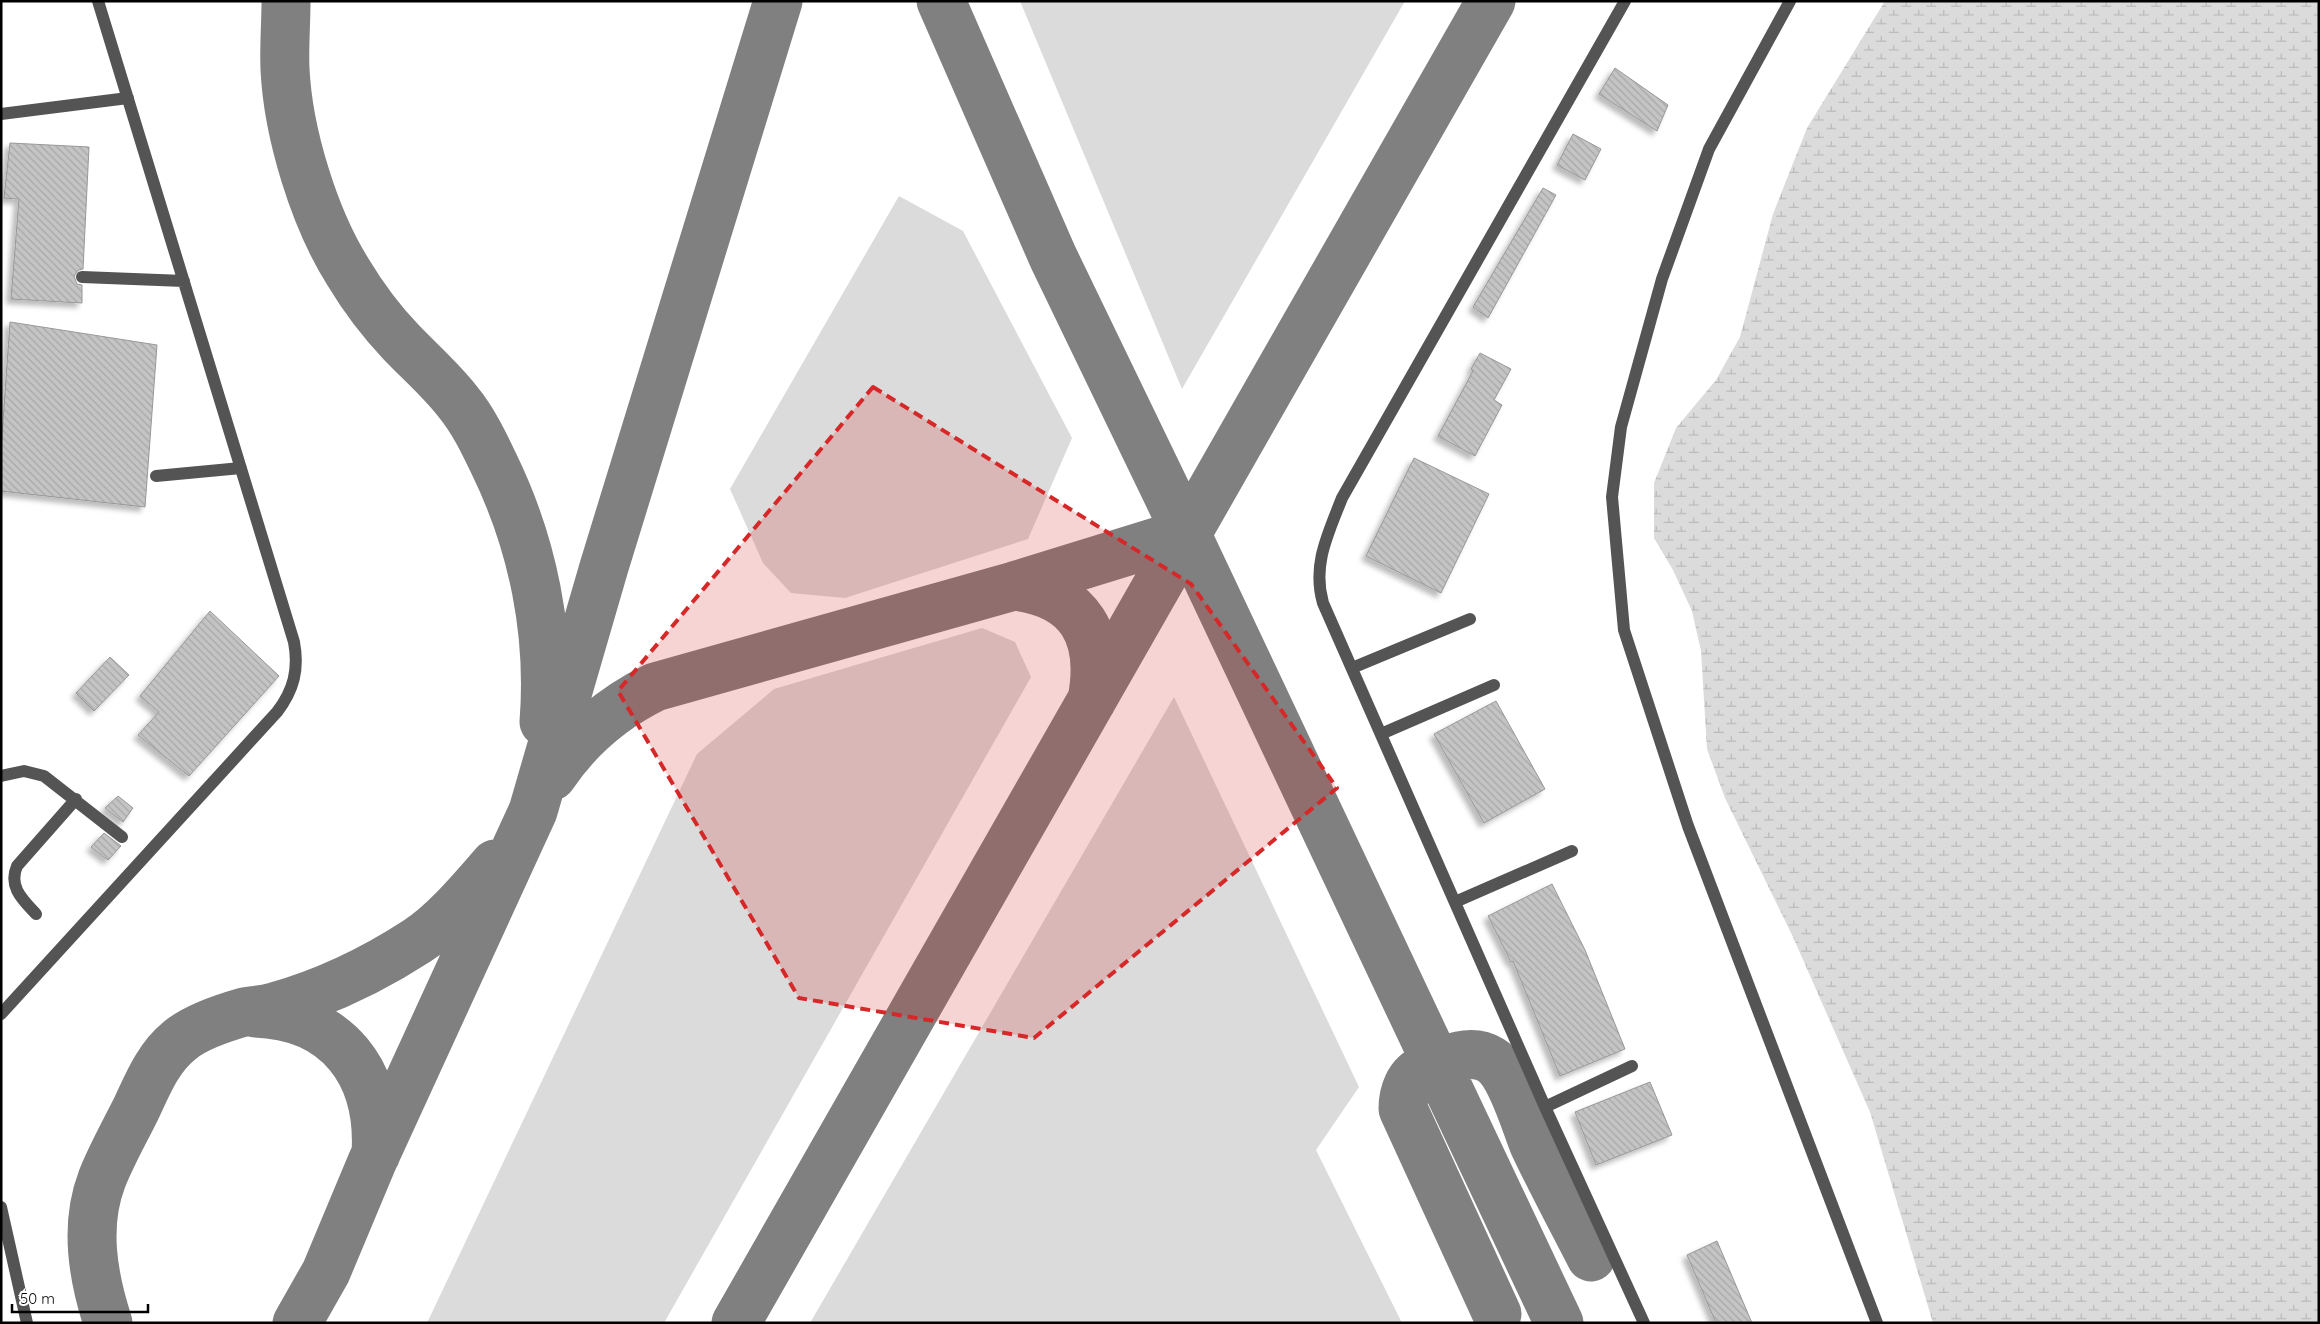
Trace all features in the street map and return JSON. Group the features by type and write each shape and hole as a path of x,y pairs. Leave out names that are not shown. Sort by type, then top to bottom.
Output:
{"lane":[{"path":"1,1014 277,712 293,686 296,672 294,642 98,1"},
{"path":"1624,1 1342,498 1322,547 1318,575 1324,603 1352,668 1545,1107 1644,1323"},
{"path":"1790,1 1709,149 1662,279 1621,427 1612,498 1624,630 1688,826 1878,1323"},
{"path":"1,114 128,98"},
{"path":"82,277 184,281"},
{"path":"156,476 241,468"},
{"path":"1352,668 1470,619"},
{"path":"1381,734 1494,685"},
{"path":"1,776 24,771 44,776 76,799 122,837"},
{"path":"36,914 18,894 14,873 16,866 76,799"},
{"path":"1455,902 1572,852"},
{"path":"1545,1107 1632,1066"},
{"path":"1,1207 27,1323"}],"highlighted area":[{"path":"873,387 1191,584 1337,788 1034,1038 799,998 618,691"}],"green space":[{"path":"1020,1 1405,1 1182,389"},
{"path":"1885,1 2319,1 2319,1323 1933,1323 1870,1112 1793,937 1725,798 1707,749 1701,651 1692,611 1673,570 1654,538 1654,483 1676,428 1716,380 1740,337 1773,214 1807,128"},
{"path":"899,196 963,231 1072,438 1028,539 845,598 791,593 763,563 730,489"},
{"path":"982,628 1015,642 1031,677 664,1323 427,1323 697,754 774,689"},
{"path":"1174,697 1359,1087 1316,1150 1402,1323 810,1323"}],"building":[{"path":"1615,68 1668,105 1657,131 1599,94"},
{"path":"1573,134 1601,149 1585,180 1557,165"},
{"path":"10,143 89,147 83,269 78,270 74,276 77,284 82,285 82,303 11,299 19,199 4,198"},
{"path":"1543,188 1556,195 1488,318 1473,307"},
{"path":"10,322 157,345 145,507 1,491 1,450"},
{"path":"1480,353 1511,369 1494,400 1502,405 1475,456 1438,436 1473,371 1471,369"},
{"path":"1414,458 1489,494 1441,593 1366,556"},
{"path":"210,611 279,676 189,776 138,735 159,712 140,696"},
{"path":"110,657 129,675 94,711 76,693"},
{"path":"1496,701 1545,789 1484,823 1434,734"},
{"path":"118,796 133,808 123,822 105,808"},
{"path":"104,833 121,846 108,860 91,847"},
{"path":"1552,884 1585,950 1625,1049 1560,1076 1513,961 1511,962 1488,916"},
{"path":"1650,1082 1672,1135 1596,1165 1575,1112"},
{"path":"1717,1241 1752,1323 1716,1323 1687,1255"}],"taxiway":[{"path":"286,1 285,69 291,120 305,174 324,226 348,272 386,326 445,386 469,416 508,494 529,557 542,622 545,655 544,722"},
{"path":"297,1323 326,1272 372,1162 533,811 604,567 778,1"},
{"path":"941,1 1053,257 1166,491 1559,1323"},
{"path":"736,1323 1491,1"},
{"path":"552,776 573,748 598,724 625,704 655,687 1014,586 1186,533"},
{"path":"1014,586 1037,591 1056,598 1071,609 1083,622 1090,638 1094,656 1095,677 1092,700"},
{"path":"108,1323 98,1288 93,1251 92,1233 96,1197 113,1153 148,1083 171,1048 201,1027 236,1014 270,1008 311,995 348,979 401,951 438,925 495,864"},
{"path":"255,1013 284,1017 310,1025 331,1038 348,1054 362,1075 371,1098 376,1125 376,1154"},
{"path":"1497,1314 1403,1109 1408,1085 1419,1072 1449,1059 1466,1055 1483,1056 1498,1066 1511,1086 1534,1145 1591,1257"}]}
